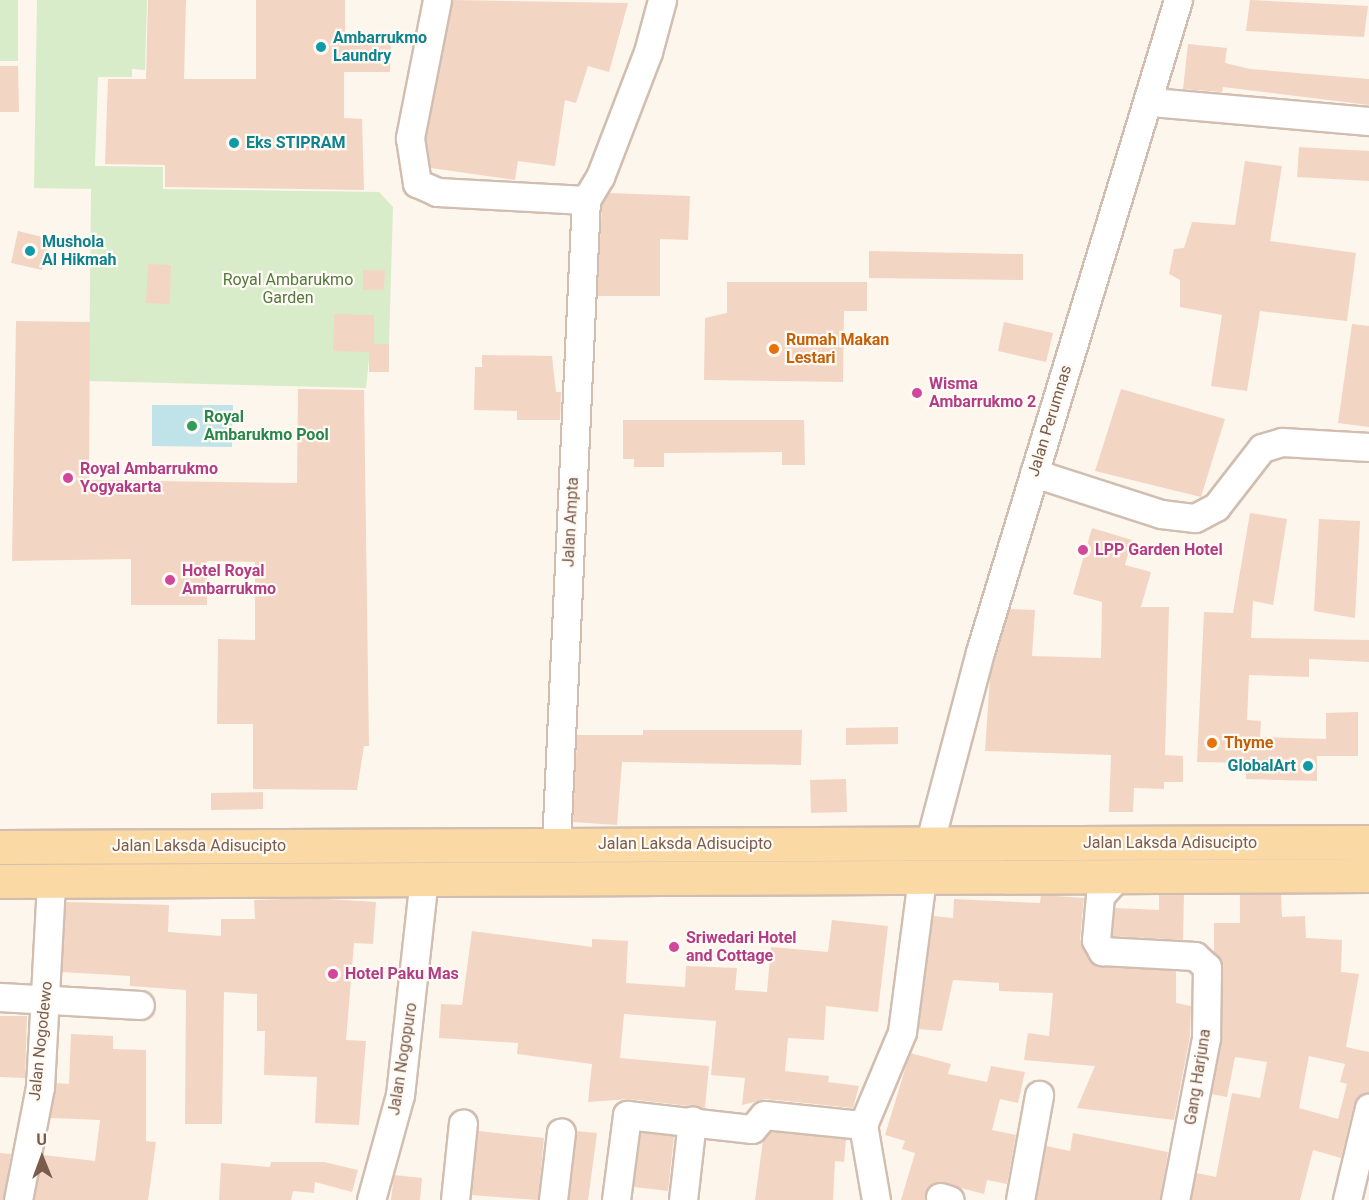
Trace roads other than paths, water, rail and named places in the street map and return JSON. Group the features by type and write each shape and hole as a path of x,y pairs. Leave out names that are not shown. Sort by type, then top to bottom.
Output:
{"main road":[{"name":"Jalan Laksda Adisucipto","path":"0,848 1369,842"},
{"name":"Jalan Laksda Adisucipto","path":"0,881 1369,874"}],"street":[{"path":"437,0 410,138 417,183 438,192 586,200 600,177 648,52 662,0"},
{"name":"Jalan Perumnas","path":"930,845 1034,472 1151,102 1178,0"},
{"path":"1151,102 1369,121"},
{"name":"Jalan Ampta","path":"556,845 586,200"},
{"path":"1034,472 1161,514 1196,518 1216,507 1262,448 1282,442 1369,447"},
{"name":"Gang Harjuna","path":"1118,876 1100,896 1096,940 1102,951 1195,956 1207,967 1206,1038 1175,1200"},
{"path":"876,1200 863,1125 902,1032 922,878"},
{"name":"Jalan Nogopuro","path":"371,1200 400,1095 424,879"},
{"name":"Jalan Nogodewo","path":"18,1200 40,1087 47,997 51,881"},
{"path":"0,997 47,997 140,1005"},
{"path":"1020,1200 1039,1095"},
{"path":"1347,1200 1369,1108"},
{"path":"616,1200 627,1115 752,1129 764,1114 863,1125"},
{"path":"684,1200 692,1121"},
{"path":"455,1200 463,1123"},
{"path":"553,1200 561,1132"}],"water":[{"name":"Royal Ambarukmo Pool","path":"152,405 233,405 232,447 152,446"}],"place":[{"name":"Ambarrukmo Laundry","path":"321,47"},
{"name":"Eks STIPRAM","path":"234,143"},
{"name":"Mushola Al Hikmah","path":"30,251"},
{"name":"Rumah Makan Lestari","path":"774,349"},
{"name":"Wisma Ambarrukmo 2","path":"917,393"},
{"name":"Royal Ambarukmo Pool","path":"192,426"},
{"name":"Royal Ambarrukmo Yogyakarta","path":"68,478"},
{"name":"LPP Garden Hotel","path":"1083,550"},
{"name":"Hotel Royal Ambarrukmo","path":"170,580"},
{"name":"Thyme","path":"1212,743"},
{"name":"GlobalArt","path":"1308,766"},
{"name":"Sriwedari Hotel and Cottage","path":"674,947"},
{"name":"Hotel Paku Mas","path":"333,974"}],"park label":[{"name":"Royal Ambarukmo Garden","path":"288,289"}]}
